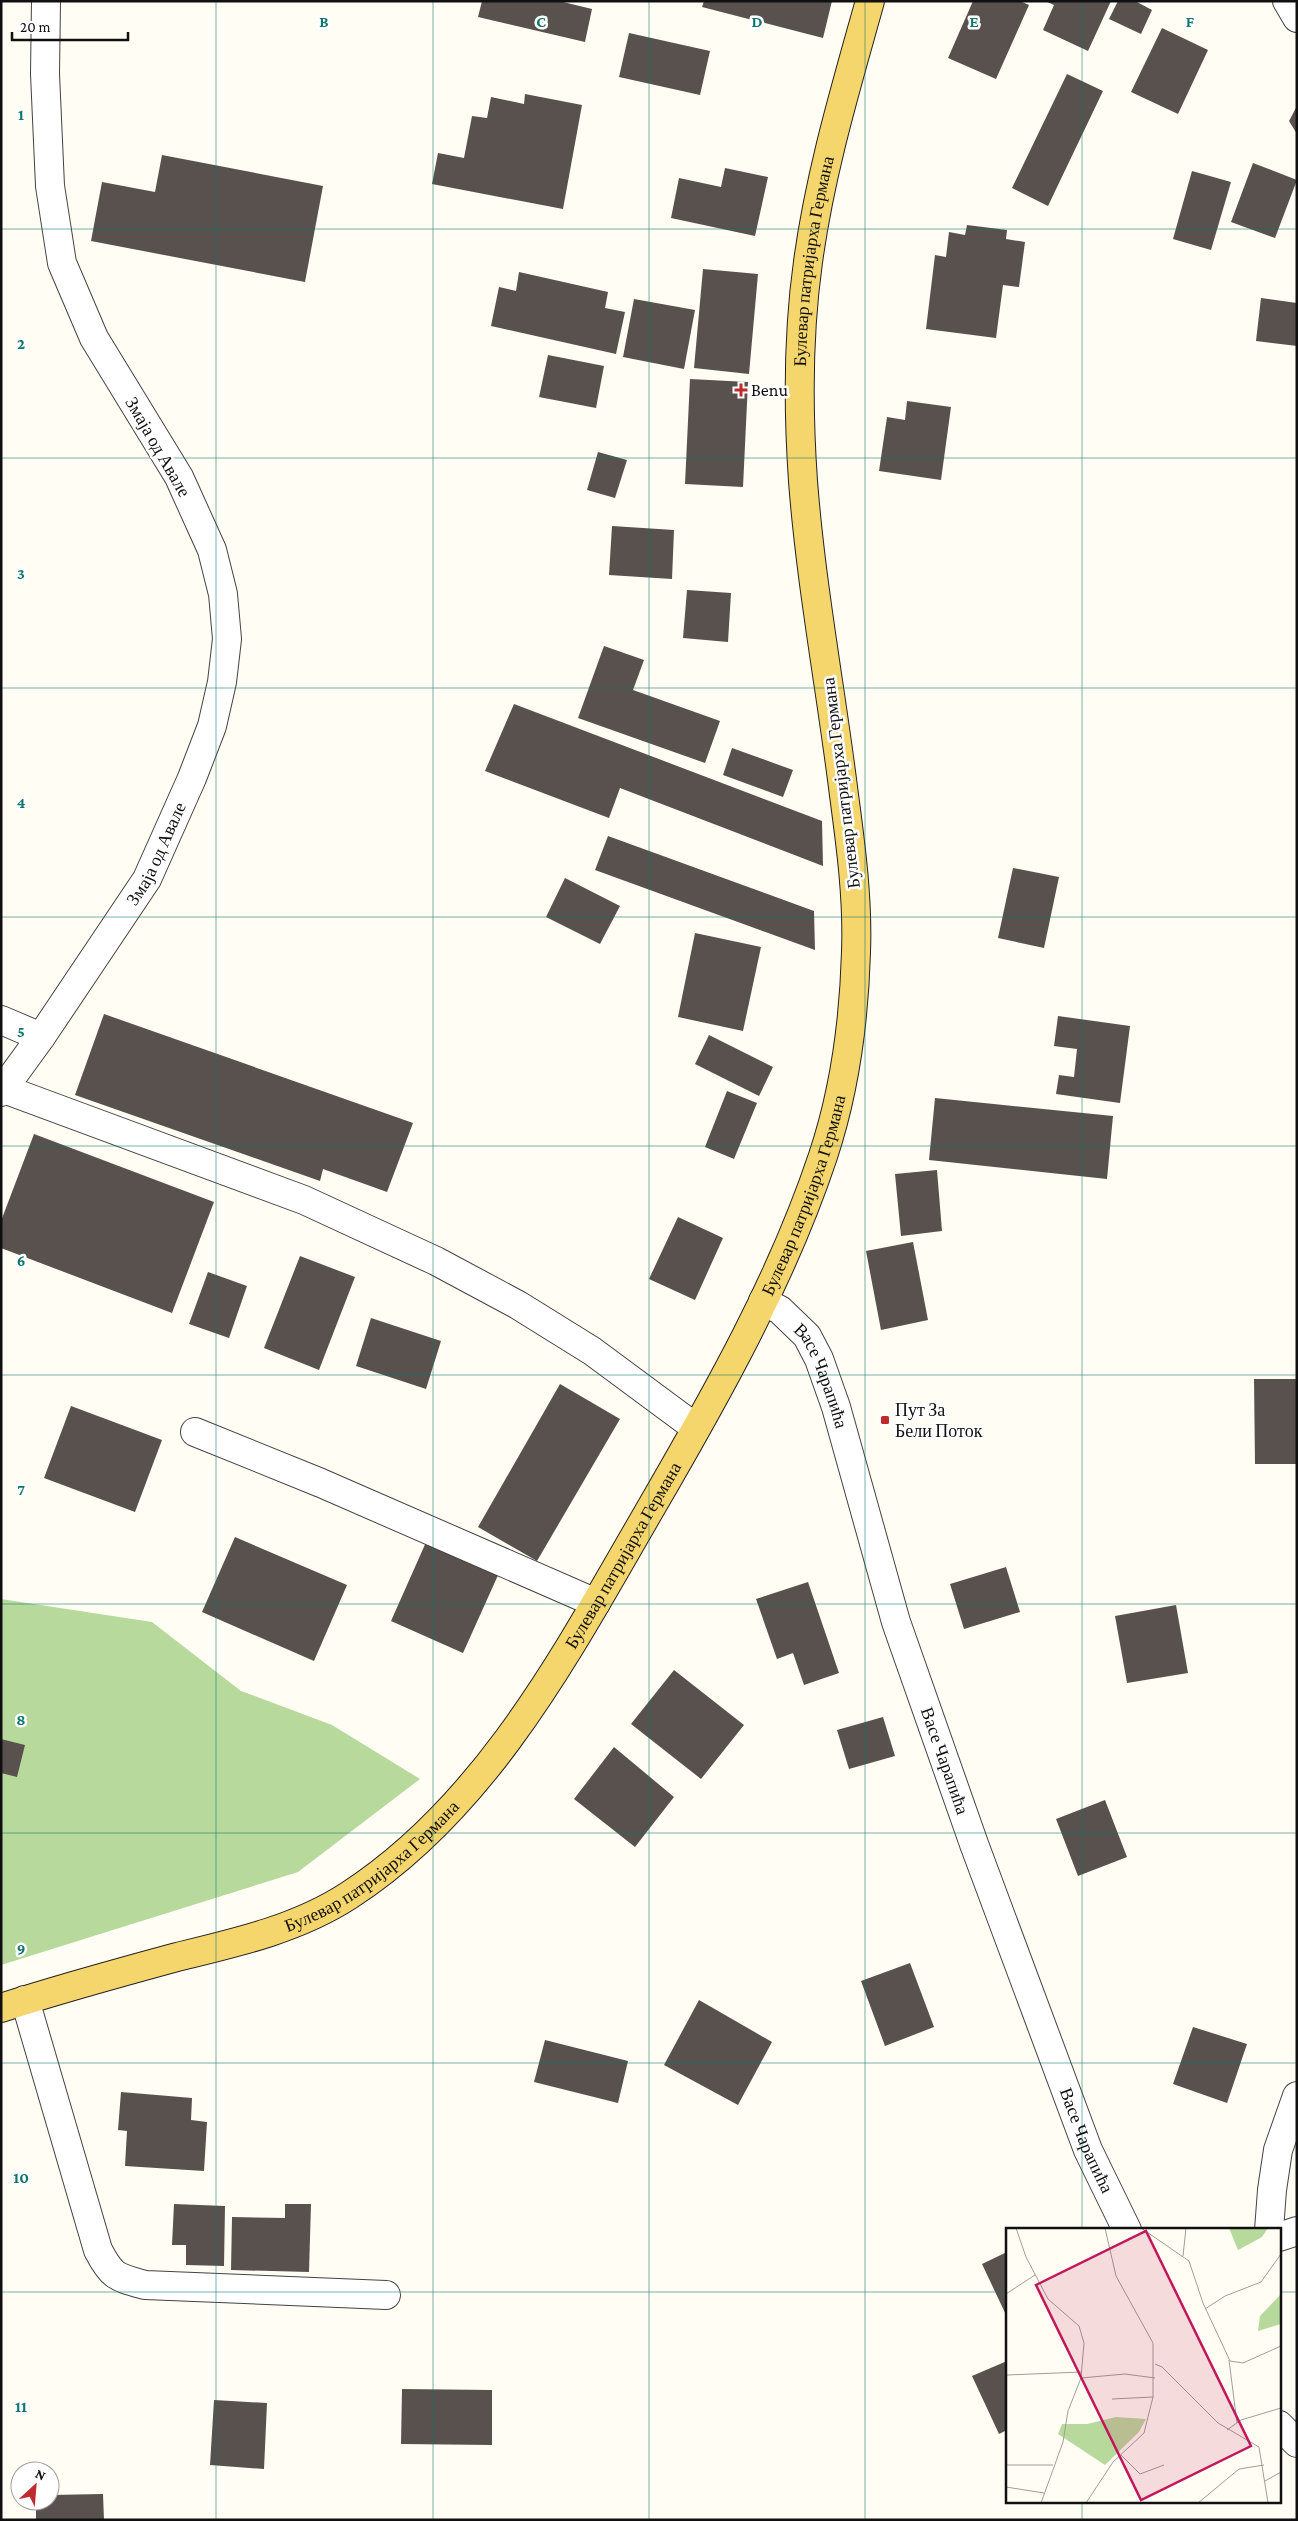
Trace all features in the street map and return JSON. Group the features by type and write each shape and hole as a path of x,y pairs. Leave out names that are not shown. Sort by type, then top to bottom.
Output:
{"main road":[{"name":"Булевар патријарха Германа","path":"13,2004 82,1982 246,1940 318,1913 346,1898 405,1852 443,1817 465,1792 531,1706 596,1603 696,1428 763,1301 810,1191 834,1120 850,1043 856,930 852,855 812,564 803,478 801,388 808,260 827,162 870,1"}],"street":[{"name":"Змаја од Авале","path":"2,1090 41,1037 146,879 192,778 212,726 222,682 227,639 223,594 212,550 179,477 94,338 62,263 50,186 45,74 46,1"},
{"path":"1287,1 1297,18"},
{"path":"1,1020 41,1037"},
{"path":"2,1090 304,1200 436,1261 518,1305 592,1351 696,1428"},
{"name":"Васе Чарапића","path":"763,1301 780,1310 807,1336 818,1359 836,1407 896,1622 974,1844 1088,2150 1126,2228"},
{"path":"195,1432 321,1483 596,1603"},
{"path":"13,2004 98,2250 110,2271 123,2279 145,2285 386,2295"},
{"path":"1269,2228 1278,2150 1297,2096"},
{"path":"1280,2237 1297,2231"},
{"path":"1280,2426 1297,2443"}],"green space":[{"path":"1,1599 152,1622 241,1691 332,1725 420,1779 298,1872 1,1965"}],"building":[{"path":"482,1 559,1 592,9 585,42 478,17"},
{"path":"704,1 832,1 823,38 702,7"},
{"path":"973,1 1020,1 1029,5 996,79 948,58"},
{"path":"1045,1 1111,1 1088,51 1043,30 1054,5"},
{"path":"1118,1 1135,1 1152,10 1141,34 1109,19"},
{"path":"1162,28 1208,50 1178,114 1131,92"},
{"path":"629,33 710,51 700,95 619,77"},
{"path":"1067,74 1103,91 1048,206 1012,188"},
{"path":"525,94 582,105 563,209 432,184 438,153 464,158 472,116 487,118 491,97 524,104"},
{"path":"1297,106 1297,134 1289,121"},
{"path":"162,155 323,186 305,282 91,241 102,182 155,192"},
{"path":"1253,163 1297,180 1275,238 1231,222"},
{"path":"725,168 768,177 755,236 671,218 679,178 721,187"},
{"path":"1192,171 1231,182 1211,250 1173,239"},
{"path":"967,225 1007,230 1006,239 1025,242 1019,287 1003,285 996,338 926,329 935,255 946,257 949,232 965,235"},
{"path":"703,269 758,274 749,374 694,368"},
{"path":"519,272 608,292 605,308 625,312 616,354 491,326 499,287 516,291"},
{"path":"1261,298 1297,303 1297,346 1256,341"},
{"path":"634,299 695,310 684,369 623,357"},
{"path":"548,355 604,366 596,408 539,397"},
{"path":"690,379 748,382 743,487 685,484"},
{"path":"907,401 951,407 941,480 879,471 887,417 905,420"},
{"path":"598,452 627,460 615,498 587,490"},
{"path":"612,526 674,530 672,579 609,575"},
{"path":"687,590 731,593 728,642 683,638"},
{"path":"604,646 644,660 633,690 720,721 705,763 578,718"},
{"path":"514,704 822,821 823,866 620,788 609,818 485,771"},
{"path":"732,748 793,770 783,797 723,775"},
{"path":"608,836 814,911 815,950 595,870"},
{"path":"1013,868 1059,877 1044,948 998,938"},
{"path":"565,878 620,906 600,944 546,917"},
{"path":"695,933 761,947 743,1031 678,1017"},
{"path":"104,1014 413,1123 387,1192 323,1169 320,1181 75,1095"},
{"path":"1058,1016 1130,1026 1120,1103 1056,1094 1059,1075 1074,1077 1077,1049 1054,1046"},
{"path":"709,1035 773,1067 759,1096 695,1064"},
{"path":"727,1091 757,1103 734,1159 705,1147"},
{"path":"935,1098 1113,1116 1107,1179 929,1160"},
{"path":"34,1134 214,1202 172,1313 1,1248 1,1221"},
{"path":"937,1170 942,1231 901,1236 895,1174"},
{"path":"678,1217 723,1238 695,1300 649,1279"},
{"path":"913,1242 928,1320 881,1330 866,1251"},
{"path":"300,1256 355,1277 319,1370 264,1348"},
{"path":"208,1272 247,1286 229,1338 189,1324"},
{"path":"371,1318 441,1341 426,1389 356,1366"},
{"path":"1254,1379 1297,1379 1297,1464 1255,1464"},
{"path":"560,1384 620,1419 537,1561 478,1527"},
{"path":"71,1406 162,1440 135,1512 44,1478"},
{"path":"235,1537 347,1585 314,1661 202,1612"},
{"path":"427,1540 499,1573 463,1653 391,1621"},
{"path":"1006,1567 1020,1612 964,1629 950,1584"},
{"path":"808,1582 839,1673 804,1685 793,1653 777,1659 756,1599"},
{"path":"1176,1605 1188,1673 1127,1683 1115,1616"},
{"path":"674,1670 744,1725 701,1779 631,1724"},
{"path":"883,1717 895,1756 849,1769 837,1730"},
{"path":"1,1739 25,1745 17,1777 1,1773"},
{"path":"614,1747 674,1797 635,1847 574,1799"},
{"path":"1105,1800 1127,1857 1078,1876 1056,1819"},
{"path":"910,1963 934,2027 885,2046 861,1981"},
{"path":"699,2000 772,2042 738,2105 664,2065"},
{"path":"1193,2027 1247,2044 1227,2103 1173,2084"},
{"path":"545,2040 628,2061 618,2103 534,2082"},
{"path":"121,2092 192,2098 191,2120 207,2122 204,2171 125,2166 127,2131 118,2130"},
{"path":"174,2204 225,2206 224,2266 186,2265 186,2245 172,2245"},
{"path":"285,2204 311,2204 309,2272 231,2270 232,2217 285,2218"},
{"path":"1006,2252 1006,2315 982,2264"},
{"path":"1006,2361 1006,2430 999,2434 972,2376"},
{"path":"402,2389 492,2390 492,2445 401,2444"},
{"path":"214,2400 267,2403 264,2469 210,2465"},
{"path":"103,2494 104,2520 36,2520 36,2511 60,2511 60,2495"}],"place":[{"name":"Benu","path":"741,390"},
{"name":"Пут За Бели Поток","path":"885,1420"}]}
